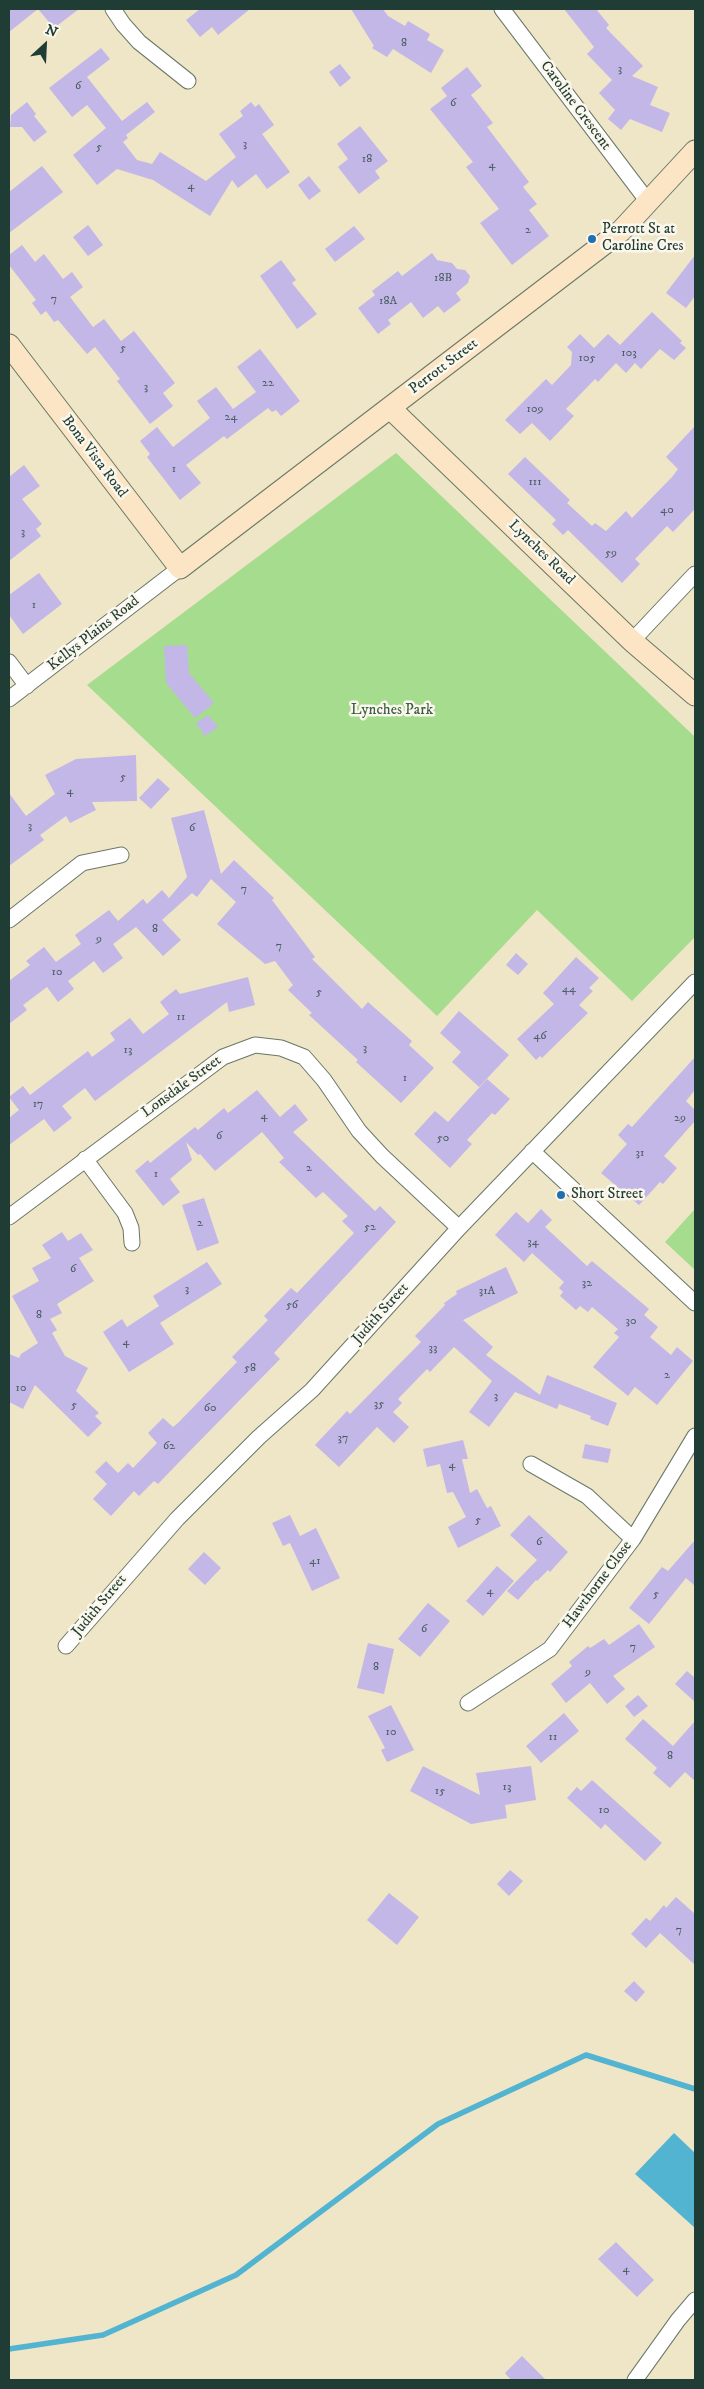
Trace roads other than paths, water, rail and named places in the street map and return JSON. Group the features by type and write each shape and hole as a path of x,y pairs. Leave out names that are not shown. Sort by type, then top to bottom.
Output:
{"street":[{"path":"113,9 139,42 188,81"},
{"name":"Caroline Crescent","path":"502,9 649,204"},
{"name":"Perrott Street","path":"180,568 621,231 649,204 695,150"},
{"name":"Bona Vista Road","path":"9,345 180,568"},
{"name":"Lynches Road","path":"390,408 632,641 695,695"},
{"name":"Kellys Plains Road","path":"9,700 180,568"},
{"path":"632,641 695,574"},
{"path":"9,662 26,686"},
{"path":"9,920 82,863 120,855"},
{"name":"Judith Street","path":"66,1646 177,1519 258,1437 312,1390 459,1228 695,982"},
{"name":"Lonsdale Street","path":"9,1217 223,1057 255,1045 281,1048 304,1057 324,1080 359,1131 382,1156 459,1228"},
{"path":"532,1151 695,1302"},
{"path":"85,1159 125,1213 131,1228 132,1243"},
{"name":"Hawthorne Close","path":"468,1703 550,1648 633,1539 695,1436"},
{"path":"531,1464 587,1496 633,1539"},
{"path":"634,2380 695,2300"}],"water":[{"path":"674,2133 695,2153 695,2228 635,2174"}],"waterway":[{"path":"9,2349 103,2335 236,2275 438,2124 586,2055 695,2089"}],"place":[{"name":"Perrott St at Caroline Cres","path":"592,239"},
{"name":"Short Street","path":"561,1195"}],"park label":[{"name":"Lynches Park","path":"392,711"}]}
